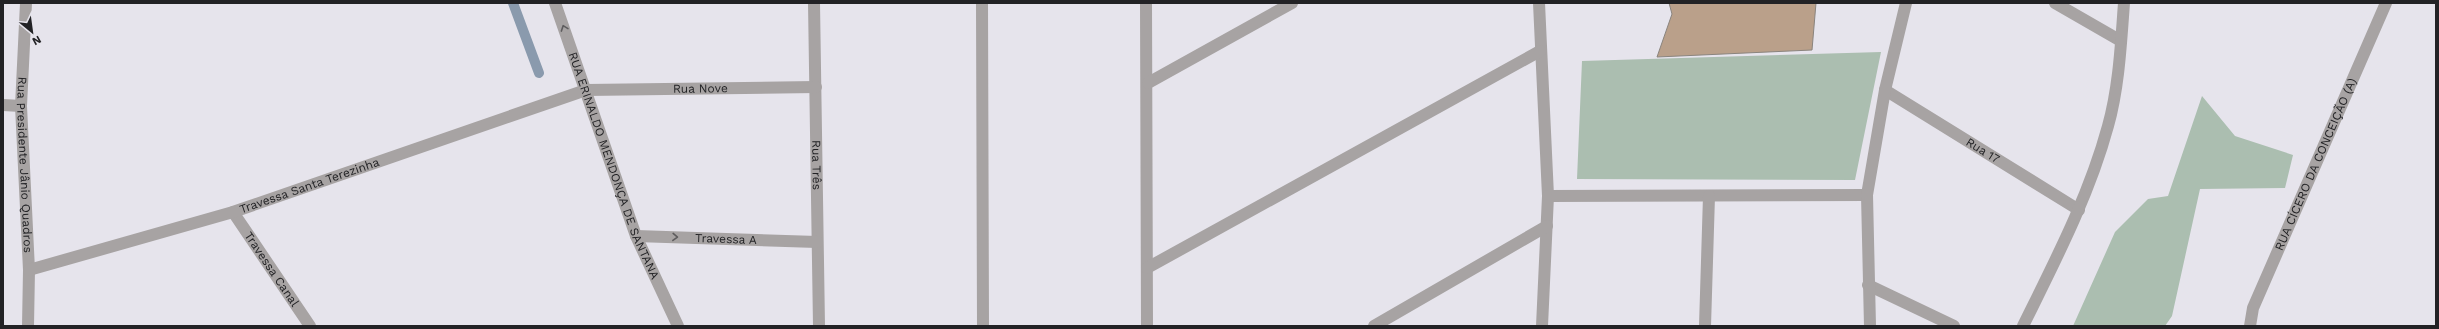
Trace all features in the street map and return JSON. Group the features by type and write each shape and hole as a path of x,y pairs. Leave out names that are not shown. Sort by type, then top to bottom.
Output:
{"street":[{"name":"Rua Presidente Jânio Quadros","path":"26,3 21,106 29,270 28,326"},
{"name":"RUA ERINALDO MENDONÇA DE SANTANA","path":"555,3 636,236 678,326"},
{"name":"Rua Três","path":"814,3 819,326"},
{"path":"982,3 983,326"},
{"path":"1146,3 1148,82 1147,326"},
{"path":"1148,82 1292,3"},
{"path":"1539,3 1540,51 1548,196 1542,326"},
{"path":"1870,326 1867,195 1885,90 1906,3"},
{"path":"2055,3 2121,42"},
{"path":"2023,326 2079,210 2110,121 2121,42 2124,3"},
{"name":"RUA CÍCERO DA CONCEIÇÃO (A)","path":"2250,326 2254,308 2386,3"},
{"path":"1147,268 1540,51"},
{"name":"Rua Nove","path":"586,90 816,87"},
{"name":"Travessa Santa Terezinha","path":"29,270 233,212 586,90"},
{"name":"Rua 17","path":"1885,90 2079,210"},
{"path":"3,105 21,106"},
{"path":"1548,196 1867,195"},
{"path":"1705,326 1708,196"},
{"name":"Travessa Canal","path":"233,212 310,326"},
{"path":"1374,326 1547,226"},
{"name":"Travessa A","path":"636,236 817,242"},
{"path":"1868,285 1954,326"},
{"path":"2240,326 2254,308"}],"green space":[{"path":"1881,52 1855,180 1577,179 1582,61"},
{"path":"2202,96 2235,136 2293,155 2285,188 2200,189 2172,316 2165,326 2073,326 2115,232 2148,199 2168,196"}],"building":[{"path":"1669,3 1816,3 1812,50 1657,57 1672,14"}],"waterway":[{"path":"513,3 539,73"}]}
